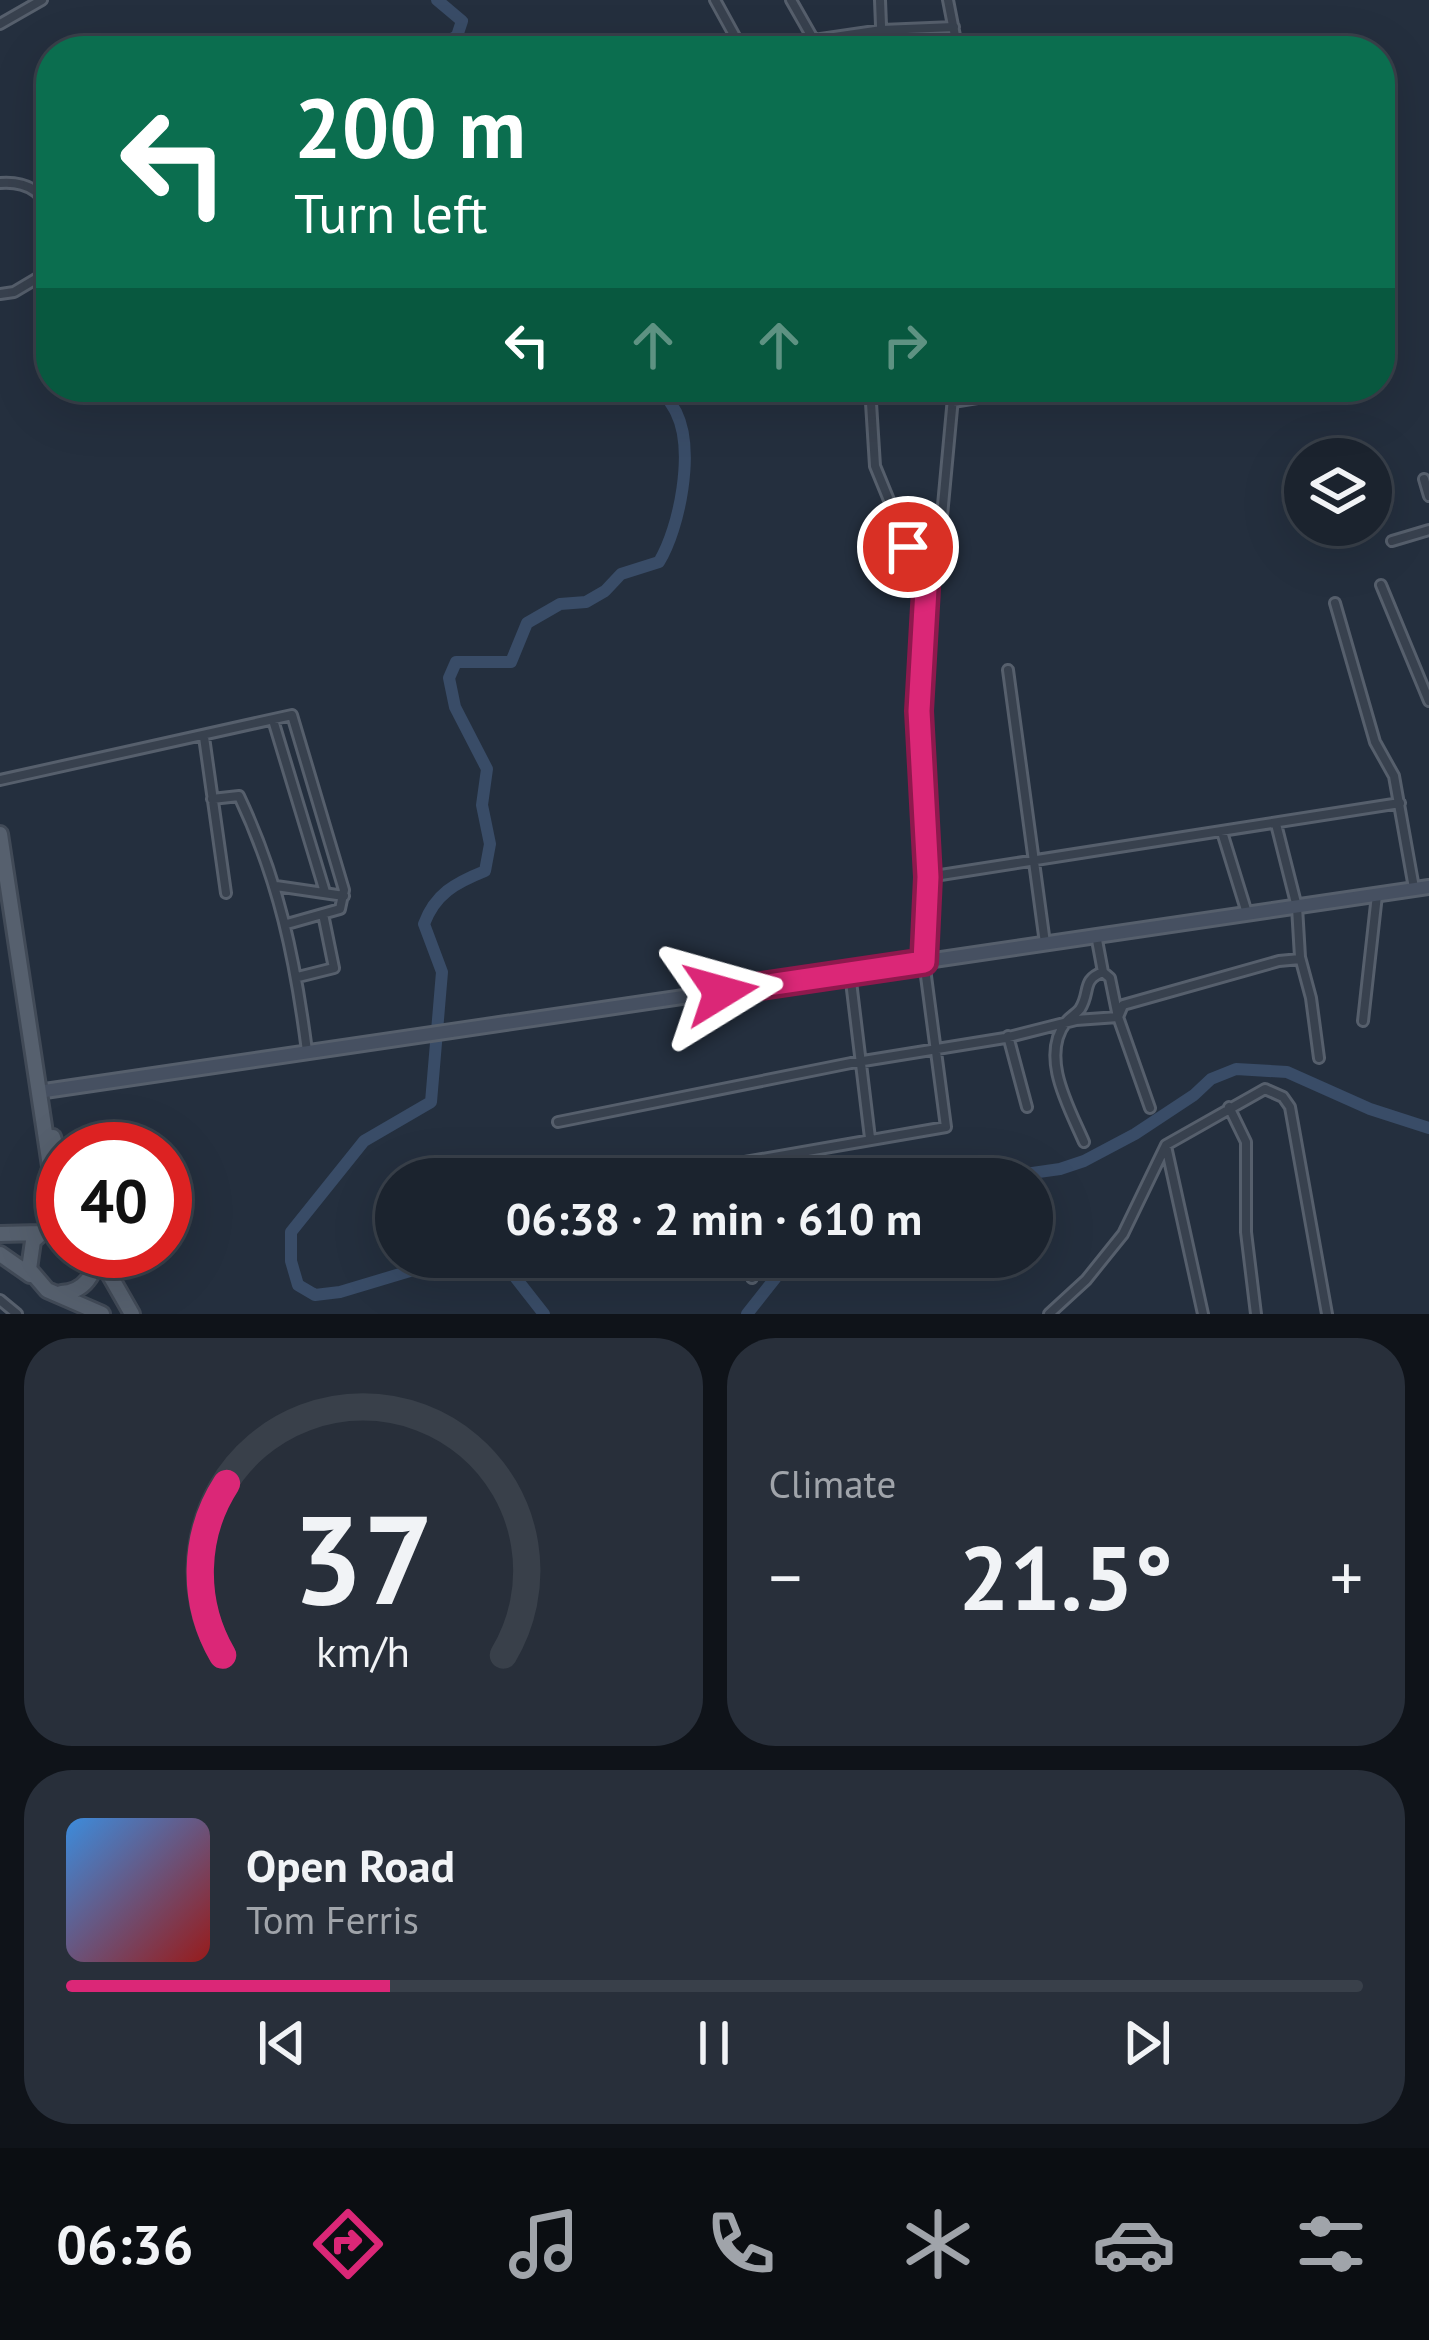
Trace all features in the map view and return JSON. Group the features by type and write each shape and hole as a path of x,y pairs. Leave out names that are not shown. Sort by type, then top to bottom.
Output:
{"main road":[{"path":"0,834 6,921 45,1122"},
{"path":"41,1091 50,1122"},
{"path":"0,1234 36,1230"},
{"path":"33,1278 28,1259 36,1248"},
{"path":"0,1254 56,1293 102,1314"},
{"path":"56,1293 83,1286 90,1278"},
{"path":"111,1278 132,1314"}],"street":[{"path":"0,24 42,0"},
{"path":"715,0 735,36"},
{"path":"791,0 812,36"},
{"path":"880,0 882,36"},
{"path":"948,0 956,36"},
{"path":"841,36 954,26"},
{"path":"0,184 36,192"},
{"path":"0,294 36,279"},
{"path":"871,402 875,466 926,589"},
{"path":"774,1158 946,1127 924,962 928,877 919,711 926,589 942,516 952,402"},
{"path":"1424,478 1429,496"},
{"path":"1392,541 1429,530"},
{"path":"1381,585 1429,700"},
{"path":"41,1091 1422,888 1394,776 1366,716 1335,603"},
{"path":"1414,665 1429,659"},
{"path":"1008,670 1046,944"},
{"path":"0,780 294,716 344,896 343,908 287,924"},
{"path":"273,720 325,892"},
{"path":"204,737 226,893"},
{"path":"212,799 239,796 277,886 298,977 307,1051"},
{"path":"928,877 1400,803"},
{"path":"1276,824 1297,907 1300,959 1319,1058"},
{"path":"1222,832 1247,914"},
{"path":"277,886 344,896"},
{"path":"1363,1021 1377,895"},
{"path":"298,977 334,968 323,914"},
{"path":"1097,940 1103,972 1113,988 1118,1017 1150,1108"},
{"path":"1118,1017 1124,1005 1300,959"},
{"path":"1084,1142 1056,1063 1057,1044 1066,1022 1077,1014 1090,976 1103,972"},
{"path":"850,973 870,1138"},
{"path":"558,1122 1066,1022 1118,1017"},
{"path":"1008,1036 1027,1107"},
{"path":"1049,1314 1086,1280 1123,1234 1166,1145 1265,1089 1288,1101 1327,1314"},
{"path":"1229,1107 1246,1142 1246,1232 1256,1314"},
{"path":"1166,1145 1203,1314"},
{"path":"0,1300 17,1314"}],"waterway":[{"path":"437,0 462,21 457,36"},
{"path":"544,1314 504,1263 443,1274 420,1268 315,1295 298,1285 291,1261 291,1232 364,1141 431,1102 442,972 424,924 447,891 485,871 490,844 482,805 487,769 455,707 449,678 456,662 511,662 527,623 560,604 586,602 621,574 659,562 679,509 685,467 682,428 670,402"},
{"path":"1053,1170 1084,1161 1135,1134 1211,1079 1236,1069 1287,1072 1370,1109 1429,1128"},
{"path":"747,1314 775,1278"}],"route":[{"path":"721,992 924,962 928,877 919,711 926,589 908,547"}]}
